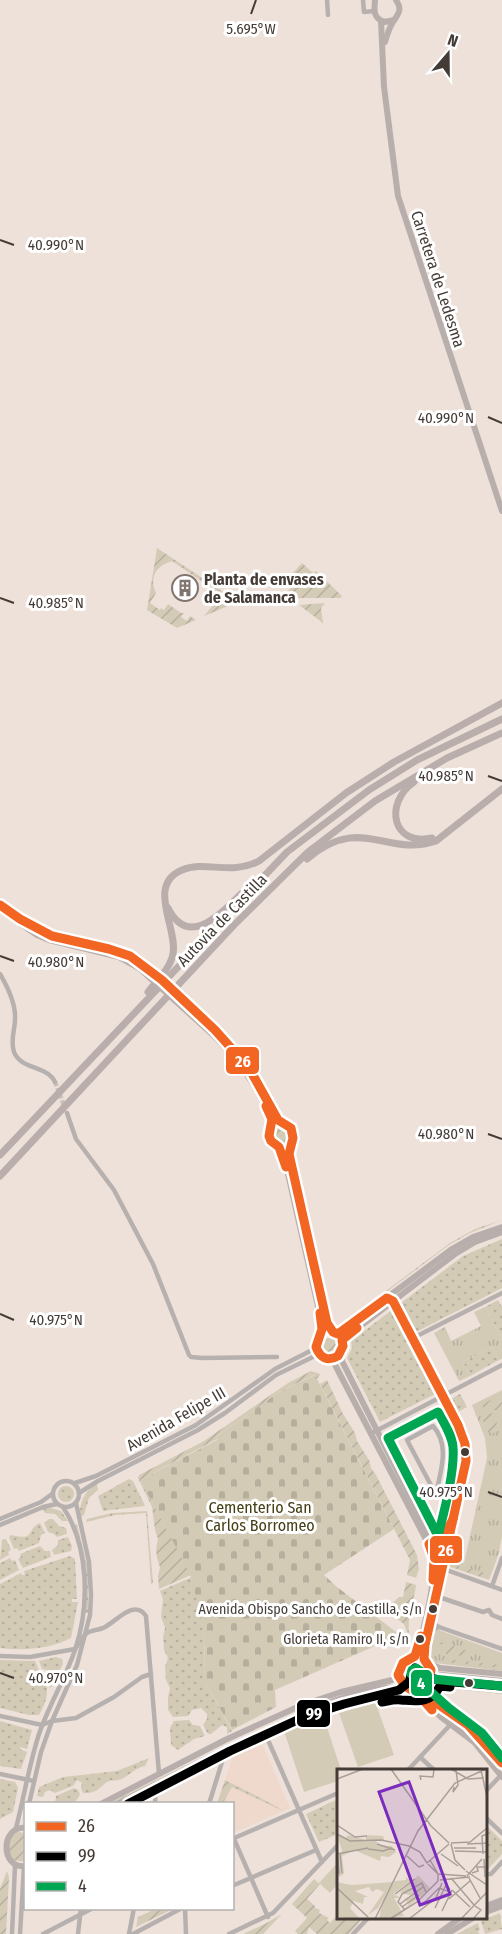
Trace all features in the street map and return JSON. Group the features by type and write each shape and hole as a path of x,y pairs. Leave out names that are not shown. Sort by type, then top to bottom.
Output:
{"highway":[{"path":"165,975 174,951 165,903 166,890 177,873 192,867 227,869 243,867 259,861 346,793 394,762 502,703"},
{"name":"Autovía de Castilla","path":"0,1155 165,975 287,852 369,790 417,760 502,719"},
{"name":"Autovía de Castilla","path":"0,1176 250,908 308,852 375,801 447,758 502,733"},
{"path":"447,758 404,790 396,806 395,819 405,834 418,840 439,836 502,789"},
{"path":"165,903 174,918 186,925 208,924 285,851 328,817 369,790"},
{"path":"250,908 311,856 339,840 358,837 424,845 441,838 458,823"}],"main road":[{"path":"376,1 374,11 376,17 381,21 394,20"},
{"name":"Carretera de Ledesma","path":"382,48 399,14 397,1"},
{"name":"Carretera de Ledesma","path":"381,21 384,87 398,196 502,511"},
{"path":"0,905 41,932 121,953 150,970 215,1030 240,1057 282,1123 287,1125 293,1133 289,1154 327,1323 338,1335 343,1348 339,1355 332,1359 325,1358 318,1351 316,1342 321,1335 327,1332 338,1335 454,1254 475,1242 502,1232"},
{"path":"0,910 37,935 49,940 109,954 140,968 213,1034 237,1060 261,1096 272,1119 269,1136 284,1156 322,1324 321,1335"},
{"path":"272,1127 282,1123"},
{"path":"279,1147 290,1143"},
{"path":"390,1299 452,1249 473,1237 502,1227"},
{"path":"339,1355 374,1432 433,1540 434,1580 415,1656"},
{"path":"332,1359 427,1528 437,1550 441,1568 424,1659"},
{"path":"502,1674 440,1668 415,1656 404,1661 399,1668 399,1675 409,1688 474,1742 502,1775"},
{"path":"430,1664 432,1674 427,1685 428,1694 435,1702 468,1725 502,1763"},
{"path":"432,1674 502,1681"},
{"path":"103,1802 279,1714 317,1699 392,1680 399,1675"},
{"path":"119,1802 292,1717 336,1701 391,1687 422,1688 427,1685"},
{"path":"226,1749 232,1738"},
{"path":"24,1828 16,1828 4,1837 1,1853 5,1862 24,1867"},
{"path":"487,1906 502,1900"},
{"path":"487,1912 502,1906"},
{"path":"438,1934 457,1919"},
{"path":"447,1934 470,1919"}],"street":[{"path":"327,0 328,15"},
{"path":"363,0 364,12 374,11"},
{"path":"0,974 15,1016 12,1035 15,1054 24,1063 48,1073 55,1082"},
{"path":"67,1113 76,1139 114,1190 153,1263 189,1355 203,1358 276,1357"},
{"path":"413,1338 501,1294"},
{"path":"390,1299 413,1338 462,1436 466,1453 448,1547 441,1568 502,1590"},
{"name":"Avenida Felipe III","path":"75,1484 96,1476 196,1425 275,1370 318,1351"},
{"name":"Avenida Felipe III","path":"79,1493 198,1430 286,1369 318,1351"},
{"path":"374,1432 502,1365"},
{"path":"432,1426 442,1443 444,1458 437,1489 434,1491 407,1440 432,1426"},
{"path":"0,1519 41,1502 52,1494 55,1486 62,1481 71,1481 79,1493 76,1503 91,1579 87,1632 77,1665 41,1752 30,1802"},
{"path":"52,1494 57,1504 63,1507 70,1507 76,1503"},
{"path":"0,1525 43,1507 57,1504"},
{"path":"16,1828 26,1779 42,1725 75,1649 83,1615 84,1579 79,1548 69,1516 63,1507"},
{"path":"433,1540 453,1521"},
{"path":"427,1528 433,1532 445,1531"},
{"path":"433,1540 446,1542 448,1547"},
{"path":"492,1586 502,1558"},
{"path":"435,1596 488,1611 502,1619"},
{"path":"0,1656 30,1657 75,1649 87,1632 103,1628 130,1610 137,1609 146,1616 159,1774"},
{"path":"430,1621 439,1627 502,1649"},
{"path":"425,1645 431,1630 439,1627"},
{"path":"0,1716 42,1725 68,1719 84,1714 114,1697 138,1679 151,1674"},
{"path":"409,1769 451,1724"},
{"path":"264,1731 322,1862"},
{"path":"209,1802 226,1749"},
{"path":"420,1757 433,1769"},
{"path":"0,1774 34,1781"},
{"path":"487,1790 502,1775"},
{"path":"155,1802 156,1785"},
{"path":"234,1839 337,1794"},
{"path":"487,1819 502,1833"},
{"path":"234,1841 268,1917"},
{"path":"229,1934 268,1917 337,1847"},
{"path":"234,1885 316,1850"},
{"path":"487,1875 491,1874 502,1862"},
{"path":"12,1934 15,1866"},
{"path":"20,1934 24,1898"},
{"path":"78,1934 81,1910"},
{"path":"43,1934 90,1910"},
{"path":"131,1934 134,1910"},
{"path":"131,1934 180,1910"},
{"path":"184,1910 186,1934"},
{"path":"353,1934 366,1919"}],"shaded area":[{"path":"260,1739 290,1808 234,1833 234,1802 218,1802 234,1753"}],"green space":[{"path":"157,548 234,600 226,607 204,616 218,599 216,591 172,561 155,573 153,582 156,593 150,603 160,610 161,608 164,610 168,604 184,613 181,617 187,621 190,616 196,620 177,628 147,610"},
{"path":"302,563 313,573 316,571 342,596 340,598 287,598 282,596 290,589 289,577"},
{"path":"325,603 321,608 323,623 299,605"},
{"path":"281,1126 287,1129 290,1135 287,1141 281,1144 275,1141 272,1135 275,1129"},
{"path":"502,1220 470,1233 449,1245 339,1326 450,1243 475,1229"},
{"path":"502,1239 502,1288 416,1332 401,1303 463,1256"},
{"path":"498,1300 502,1307 502,1340 485,1307"},
{"path":"485,1307 502,1340 502,1359 499,1360 492,1347 463,1362 470,1376 459,1381 434,1333 445,1327 451,1341 481,1326 474,1312"},
{"path":"392,1310 435,1394 380,1422 347,1358 352,1348 351,1341"},
{"path":"330,1338 336,1340 338,1346 336,1352 330,1354 324,1352 322,1346 324,1340"},
{"path":"492,1347 499,1360 470,1376 463,1362"},
{"path":"311,1371 320,1374 317,1379 314,1375 279,1392 216,1437 217,1439 140,1480 191,1575 159,1589 160,1567 156,1550 158,1539 152,1507 138,1478 139,1475 204,1441 288,1383"},
{"name":"Cementerio San Carlos Borromeo","path":"315,1375 394,1529 324,1575 400,1635 275,1690 276,1707 232,1730 205,1682 204,1632 192,1579 140,1480 217,1440 216,1437 279,1392"},
{"path":"327,1380 417,1555 419,1569 416,1578 407,1575 410,1560 320,1384"},
{"path":"502,1390 502,1536 499,1553 489,1580 448,1566 450,1560 464,1563 487,1458 485,1438 472,1405"},
{"path":"460,1394 467,1407 458,1412 451,1399"},
{"path":"500,1395 502,1403 499,1411 480,1406"},
{"path":"479,1411 499,1415 494,1433 488,1432"},
{"path":"129,1479 133,1481 145,1506 103,1511 98,1496"},
{"path":"97,1484 98,1490 89,1498 84,1515 80,1517 83,1498"},
{"path":"66,1486 72,1488 74,1494 72,1500 66,1502 60,1500 58,1494 60,1488"},
{"path":"50,1508 61,1511 68,1521 62,1521 55,1514 45,1513 42,1509"},
{"path":"147,1511 153,1583 151,1584 146,1513 115,1515 86,1522 87,1519 112,1513"},
{"path":"436,1515 450,1521 446,1528 435,1530 430,1527 425,1519"},
{"path":"53,1519 59,1526 66,1528 67,1534 57,1537 48,1532 44,1523"},
{"path":"40,1523 45,1533 41,1535 39,1543 19,1551 17,1548 14,1549 9,1537 11,1535 28,1536"},
{"path":"77,1524 88,1569 88,1613 85,1613 86,1580 74,1525"},
{"path":"68,1537 72,1546 71,1551 54,1555 52,1550 58,1545 58,1540"},
{"path":"6,1539 11,1550 8,1552 9,1555 0,1560 2,1540"},
{"path":"40,1546 45,1551 50,1551 51,1557 23,1568 18,1559 21,1557 20,1554"},
{"path":"70,1556 75,1559 77,1599 72,1599 72,1602 78,1602 71,1638 54,1645 37,1648 0,1648 0,1584 21,1573 25,1575 24,1571"},
{"path":"10,1558 12,1561 15,1560 19,1570 0,1580 0,1563"},
{"path":"449,1564 483,1572 487,1579 448,1566"},
{"path":"192,1577 204,1632 205,1682 232,1731 227,1734 227,1727 222,1725 208,1734 203,1725 207,1714 201,1708 192,1710 188,1716 173,1717 168,1710 170,1688 166,1680 165,1667 168,1658 164,1650 165,1628 161,1617 163,1599 160,1591"},
{"path":"406,1582 416,1585 409,1633 404,1624 383,1609 385,1602 393,1603 399,1597 403,1597"},
{"path":"436,1629 502,1653 502,1671 435,1663 427,1652 432,1631"},
{"path":"438,1641 471,1652 471,1657 446,1654 446,1647 442,1644 437,1645"},
{"path":"56,1657 62,1659 63,1664 50,1689 48,1680 50,1674 47,1670 42,1669 39,1661"},
{"path":"444,1659 502,1665 502,1668 444,1662"},
{"path":"0,1660 35,1661 39,1670 37,1673 32,1673 32,1676 45,1681 47,1690 45,1703 39,1715 0,1708"},
{"path":"453,1686 502,1691 502,1694 453,1689"},
{"path":"427,1698 463,1723 500,1764 497,1767 475,1740 425,1700"},
{"path":"375,1701 394,1755 358,1767 339,1713"},
{"path":"324,1718 341,1769 337,1769 337,1781 304,1792 284,1731"},
{"path":"189,1720 193,1725 200,1726 205,1736 194,1739 178,1750 171,1745 170,1728 174,1721"},
{"path":"0,1721 32,1730 27,1749 20,1747 27,1752 21,1769 0,1766"},
{"path":"224,1746 114,1802 112,1802"},
{"path":"149,1758 145,1766 119,1780 109,1781 92,1792 83,1793 82,1783 77,1780 73,1786 55,1793 50,1790 45,1792 43,1797 37,1796 39,1787 63,1777 117,1771"},
{"path":"0,1779 15,1782 18,1788 13,1812 0,1819"},
{"path":"225,1780 283,1811 232,1787 224,1802 217,1802"},
{"path":"74,1788 80,1794 73,1802 55,1802 56,1796"},
{"path":"337,1799 337,1834 319,1842 306,1814"},
{"path":"487,1826 502,1841 502,1854 488,1869"},
{"path":"18,1832 24,1833 24,1862 13,1860 5,1844"},
{"path":"337,1863 337,1885 330,1893 319,1883"},
{"path":"7,1871 9,1877 6,1934 0,1934 0,1889"},
{"path":"314,1879 320,1884 307,1899 320,1910 319,1913 329,1918 327,1920 330,1923 337,1915 337,1919 361,1920 349,1934 317,1934 309,1927 307,1934 298,1934 295,1931 307,1918 292,1904"},
{"path":"153,1910 171,1910 136,1927 138,1917"},
{"path":"500,1913 502,1929 485,1934 481,1921"},
{"path":"282,1914 263,1934 243,1934 265,1924"},
{"path":"478,1923 479,1934 457,1934"}],"tunnel":[{"path":"55,1082 65,1108"}],"transit line":[{"name":"26","path":"0,905 52,936 130,956 162,980 215,1030 249,1068 278,1120 291,1128 293,1138 289,1154 327,1323 333,1332 338,1334 387,1298 393,1301 458,1425 465,1444 466,1461 425,1645 424,1659 431,1670 427,1689 435,1702 468,1725 502,1763"},
{"name":"26","path":"266,1106 272,1119 269,1136 271,1141 279,1147 286,1167"},
{"name":"26","path":"320,1313 322,1329 316,1347 325,1358 331,1359 338,1356 343,1346 342,1340 357,1328"},
{"name":"4","path":"438,1412 453,1447 448,1492 438,1536 388,1438 438,1412"},
{"name":"26","path":"433,1580 434,1559 429,1544 448,1529 453,1519"},
{"name":"26","path":"421,1636 415,1656 403,1663 398,1675 405,1686 417,1693 432,1710"},
{"name":"99","path":"132,1802 230,1751 306,1716 399,1690 409,1682 415,1668 428,1677 442,1681 501,1686"},
{"name":"4","path":"501,1686 433,1679 416,1668 411,1674 449,1708 482,1733 502,1758"},
{"name":"99","path":"382,1702 428,1699 440,1686 450,1687"}],"place":[{"name":"Planta de envases de Salamanca","path":"185,588"},
{"name":"Avenida Obispo Sancho de Castilla, s/n","path":"433,1609"},
{"name":"Glorieta Ramiro II, s/n","path":"420,1639"}]}
